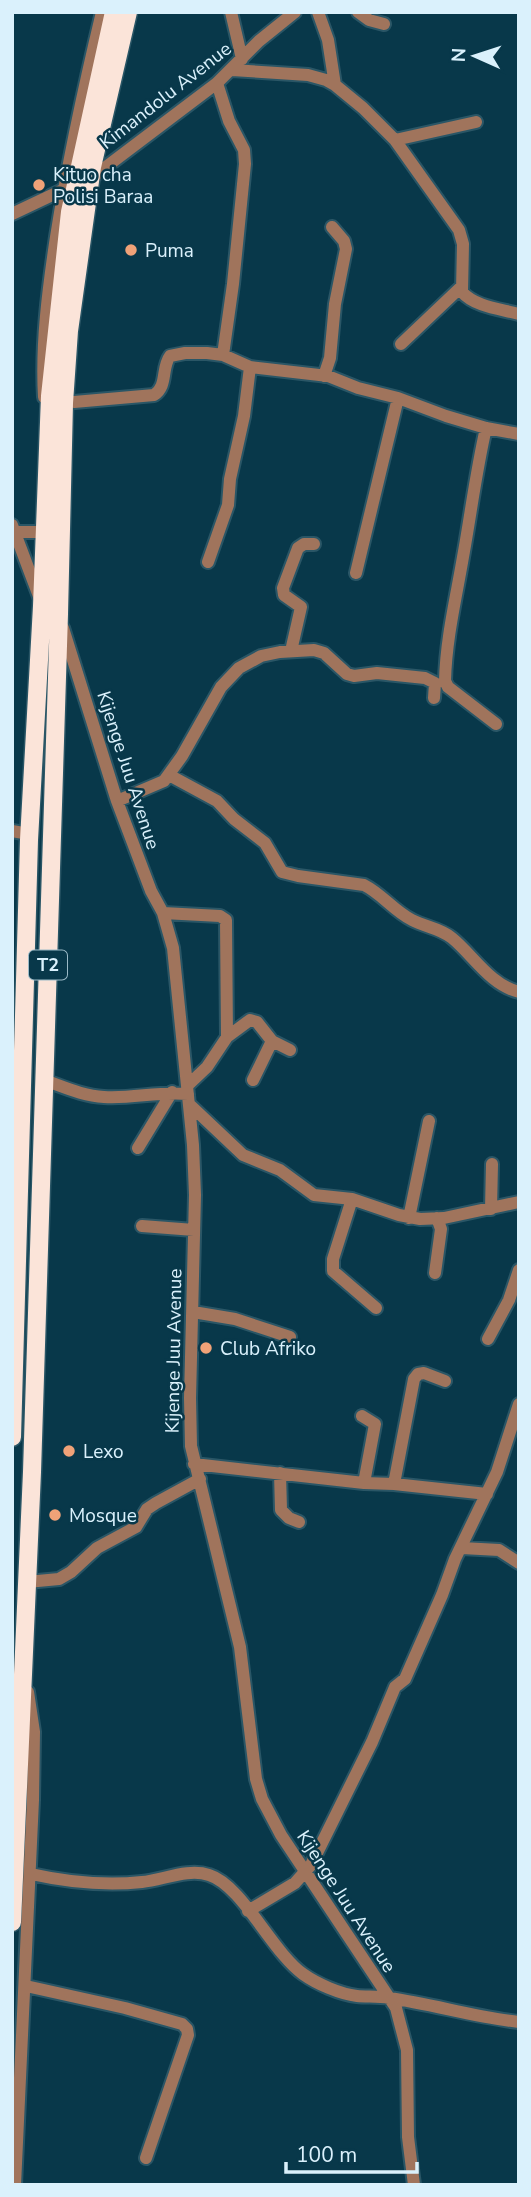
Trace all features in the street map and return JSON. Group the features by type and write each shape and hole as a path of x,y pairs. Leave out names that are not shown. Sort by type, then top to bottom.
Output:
{"highway":[{"name":"T2","path":"12,1437 23,835 32,781 43,606 50,396 63,266 76,185 114,12"},
{"name":"T2","path":"12,1922 27,1582 60,614 64,403 71,320 76,185 128,12"},
{"path":"32,781 54,783"},
{"path":"23,835 52,844"}],"street":[{"path":"76,185 79,107 102,12"},
{"path":"231,12 242,59"},
{"name":"Kimandolu Avenue","path":"12,214 76,185 217,83 259,41 295,12"},
{"path":"318,12 328,40 335,85"},
{"path":"358,12 369,20 384,24"},
{"path":"232,70 308,75 326,80 363,108 395,141 459,230 463,244 461,287 466,296 471,300 519,314"},
{"path":"217,83 226,114 244,149 245,164 223,355"},
{"path":"395,141 476,122"},
{"path":"324,376 330,358 335,304 346,249 344,241 332,227"},
{"path":"401,344 461,287"},
{"path":"74,402 149,397 159,392 165,364 170,356 191,352 223,355 250,367 340,379 358,388 398,398 486,428 519,434"},
{"path":"208,562 228,505 230,479 244,416 250,367"},
{"path":"356,573 398,398"},
{"path":"486,428 474,478 450,625 444,681 496,724"},
{"path":"43,606 14,528 45,532"},
{"path":"291,651 301,607 284,595 283,588 298,548 304,544 314,544"},
{"name":"Kijenge Juu Avenue","path":"60,614 117,801 136,855 163,913 175,959 194,1170 194,1312 190,1427 194,1464 200,1479 240,1647 256,1779 269,1814 396,2007 408,2050 408,2137 414,2185"},
{"path":"117,801 156,786 169,775 229,676 261,656 314,650 324,653 347,674 354,676 377,673 425,678 435,683 434,698"},
{"path":"169,775 217,802 233,819 265,843 282,872 364,885 373,889 413,921 441,930 450,936 489,974 519,992"},
{"path":"163,913 220,916 226,920 227,1037"},
{"path":"188,1095 227,1037 254,1020 272,1041 290,1049"},
{"path":"253,1080 272,1041"},
{"path":"44,1080 78,1093 103,1097 172,1092 188,1095 243,1155 279,1170 314,1195 352,1199 409,1218 437,1219 519,1202"},
{"path":"138,1147 172,1092"},
{"path":"409,1218 429,1121"},
{"path":"491,1209 492,1164"},
{"path":"352,1199 332,1265 339,1278 376,1308"},
{"path":"435,1273 441,1229 437,1219"},
{"path":"142,1226 194,1230"},
{"path":"488,1339 509,1300 519,1270"},
{"path":"194,1312 235,1319 290,1337"},
{"path":"394,1484 414,1378 424,1373 445,1381"},
{"path":"248,1911 295,1884 306,1872 372,1742 391,1694 405,1679 455,1559 497,1472 519,1404"},
{"path":"362,1416 375,1424 364,1483"},
{"path":"194,1464 487,1494"},
{"path":"280,1473 281,1510 289,1518 299,1522"},
{"path":"27,1582 59,1579 71,1572 97,1548 136,1527 147,1509 200,1479"},
{"path":"462,1548 499,1550 519,1563"},
{"path":"15,2185 31,1874 34,1732 24,1661"},
{"path":"31,1874 77,1882 122,1883 155,1881 201,1872 221,1880 288,1960 303,1974 323,1984 354,1995 388,1997 485,2018 519,2022"},
{"path":"26,1986 125,2008 183,2024 187,2029 188,2035 146,2158"}],"place":[{"name":"Kituo cha Polisi Baraa","path":"39,185"},
{"name":"Puma","path":"131,250"},
{"name":"Club Afriko","path":"206,1348"},
{"name":"Lexo","path":"69,1451"},
{"name":"Mosque","path":"55,1515"}]}
